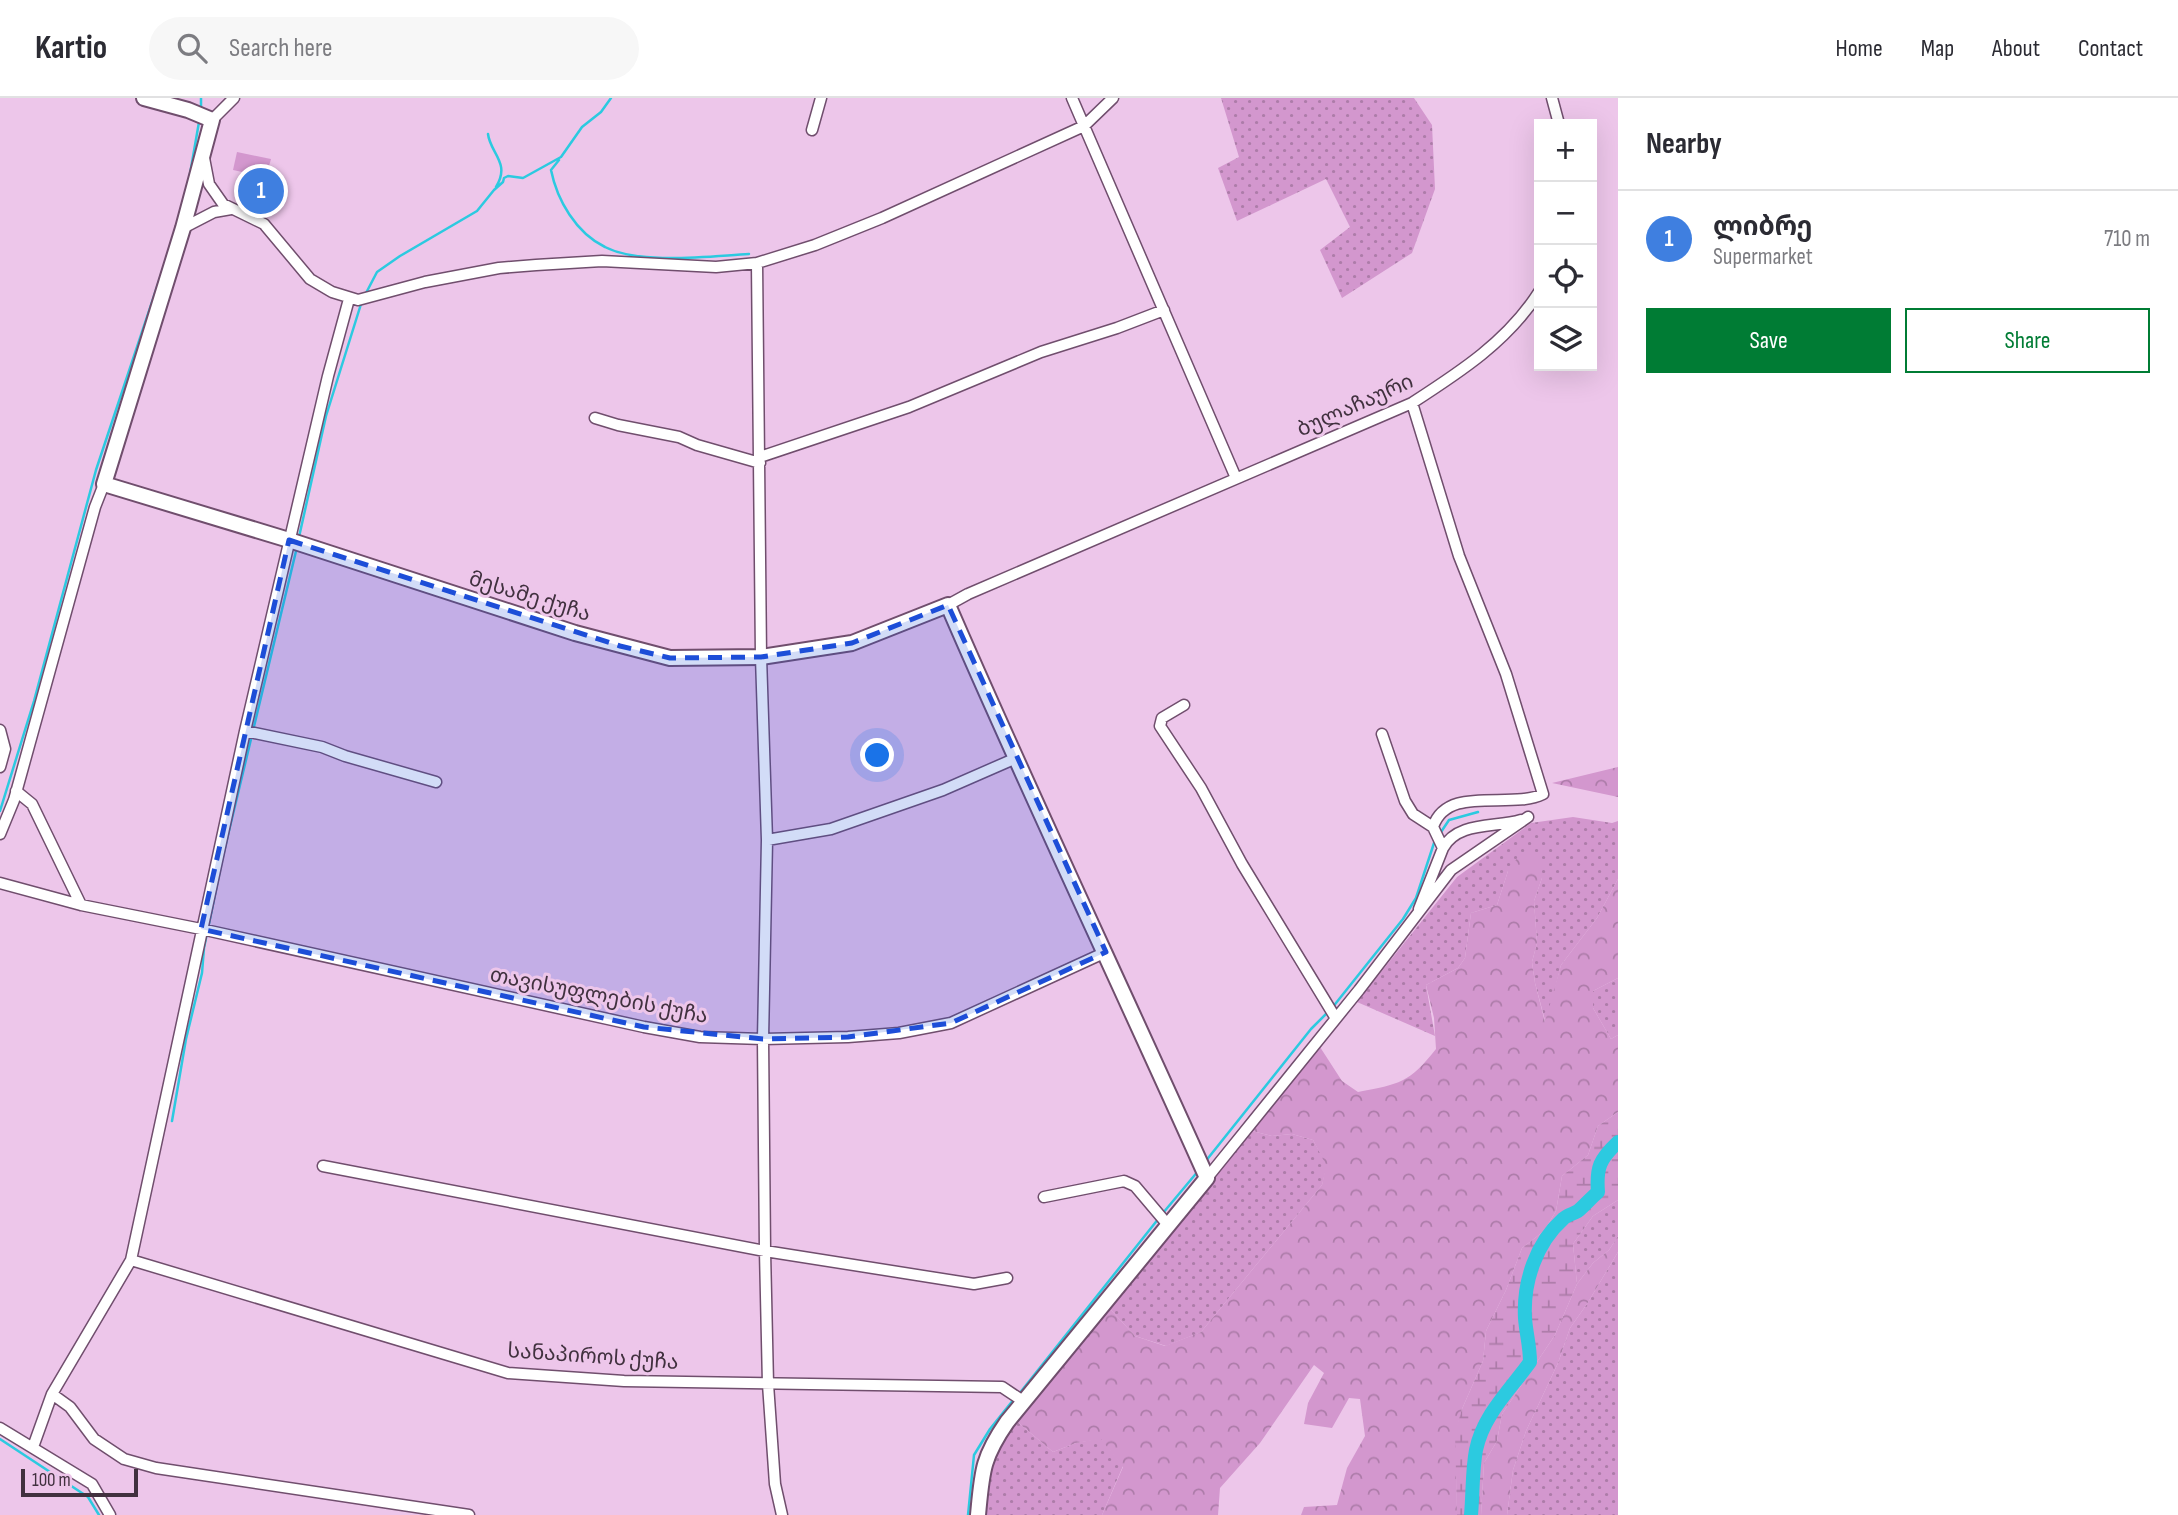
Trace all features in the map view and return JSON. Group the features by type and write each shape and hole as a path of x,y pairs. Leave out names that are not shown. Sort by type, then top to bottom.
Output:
{"street":[{"path":"144,98 188,104 212,120"},
{"path":"0,834 16,791 95,507 183,228 212,120 234,98"},
{"path":"812,130 821,98"},
{"path":"1072,98 1236,478"},
{"path":"204,154 209,184 223,204 264,224 310,279 349,299 366,299 390,290 499,268 602,261 716,267 757,262 815,245 882,218 1083,126 1113,98"},
{"path":"1552,98 1558,119"},
{"path":"183,228 214,212 232,209"},
{"path":"757,262 761,657 767,841 763,1039 765,1251 768,1384 775,1484 782,1515"},
{"name":"ბულაჩაური","path":"948,605 968,594 1412,403 1479,358 1507,333 1534,298"},
{"path":"33,1447 52,1394 131,1260 245,731 349,299"},
{"path":"595,418 656,434 679,437 697,445 760,460 909,407 1041,352 1164,310"},
{"path":"1412,403 1459,556 1506,674 1543,794 1525,800 1461,803 1440,814 1433,827"},
{"name":"მესამე ქუჩა","path":"104,484 620,646 670,658 761,657 852,642 948,605"},
{"path":"948,605 1014,759 1106,952 1207,1178"},
{"path":"1184,705 1162,718 1160,726 1201,788 1242,864 1335,1017"},
{"path":"0,730 5,749 0,767"},
{"path":"245,731 322,747 436,782"},
{"path":"1382,734 1405,801 1413,814 1433,827 1443,848"},
{"path":"767,841 831,829 943,790 1014,759"},
{"path":"16,791 32,804 81,905"},
{"path":"978,1515 982,1470 987,1455 1023,1401 1359,990 1451,870 1528,817 1459,832 1448,839 1419,909"},
{"name":"თავისუფლების ქუჩა","path":"0,883 81,905 643,1027 700,1037 763,1039 861,1036 899,1033 951,1023 1106,952"},
{"path":"323,1166 765,1251 974,1284 1007,1278"},
{"path":"1044,1197 1124,1181 1131,1182 1168,1225"},
{"name":"სანაპიროს ქუჩა","path":"131,1260 508,1373 624,1381 1002,1388 1023,1401"},
{"path":"52,1394 70,1407 94,1439 124,1459 156,1468 469,1515"},
{"path":"0,1428 92,1485 110,1515"}],"highlighted area":[{"path":"289,540 620,646 670,658 761,657 852,643 948,605 1106,952 951,1023 848,1037 763,1039 644,1027 201,929"}],"green space":[{"path":"1221,98 1414,98 1432,125 1435,189 1412,253 1342,298 1320,250 1350,227 1326,179 1237,221 1218,168 1239,157"},
{"path":"237,152 271,159 266,177 233,170"},
{"path":"1618,767 1618,797 1552,783"},
{"path":"1573,817 1612,823 1618,821 1618,879 1597,918 1561,965 1546,1024 1532,962 1537,943 1534,901 1542,878 1508,871 1497,905 1471,913 1465,958 1458,968 1426,985 1435,1036 1357,1002 1457,877 1531,823"},
{"path":"1520,854 1537,856 1542,878 1534,901 1537,943 1532,962 1545,1022 1561,965 1597,918 1618,879 1618,978 1593,991 1593,1008 1611,1039 1618,1035 1618,1112 1598,1126 1588,1155 1562,1176 1556,1211 1544,1231 1522,1248 1486,1331 1483,1361 1462,1409 1456,1432 1457,1515 1301,1515 1304,1507 1337,1505 1347,1468 1365,1436 1360,1399 1349,1398 1332,1428 1304,1424 1308,1403 1324,1373 1314,1365 1260,1443 1220,1488 1218,1515 1102,1515 1123,1467 1101,1439 1076,1443 1053,1452 1015,1420 1110,1309 1135,1336 1165,1346 1201,1332 1322,1185 1326,1165 1313,1140 1292,1134 1272,1136 1252,1131 1320,1047 1342,1081 1358,1092 1394,1084 1418,1069 1436,1049 1434,1018 1426,985 1458,968 1465,958 1471,913 1497,905 1508,871"},
{"path":"1618,978 1618,1035 1611,1039 1593,1008 1593,991"},
{"path":"1618,1112 1618,1200 1593,1216 1573,1244 1577,1284 1555,1335 1502,1414 1497,1441 1484,1463 1481,1515 1457,1515 1455,1432 1483,1361 1486,1331 1522,1248 1544,1231 1556,1211 1562,1176 1588,1155 1598,1126"},
{"path":"1252,1131 1272,1136 1292,1134 1313,1140 1327,1165 1322,1185 1201,1332 1166,1346 1135,1336 1110,1309"},
{"path":"1618,1200 1618,1236 1609,1250 1593,1263 1577,1284 1573,1244 1593,1216"},
{"path":"1618,1236 1618,1252 1570,1328 1558,1363 1526,1431 1513,1470 1507,1515 1481,1515 1484,1463 1497,1441 1502,1414 1555,1335 1577,1284 1593,1263 1609,1250"},
{"path":"1618,1252 1618,1515 1507,1515 1513,1470 1526,1431 1558,1363 1570,1328"},
{"path":"1015,1420 1053,1452 1076,1443 1101,1438 1123,1466 1102,1515 984,1515 992,1458"}],"waterway":[{"path":"201,98 201,108"},
{"path":"365,295 377,272 477,211 504,178 523,178 561,157 582,127 601,112 611,98"},
{"path":"190,174 199,122"},
{"path":"488,134 501,165 500,179 496,187"},
{"path":"559,160 551,170 563,204 585,233 605,247 620,253 656,258 749,254"},
{"path":"0,811 34,701 96,470 168,254"},
{"path":"299,537 326,416 361,304"},
{"path":"172,1121 222,860 297,547"},
{"path":"1439,835 1449,820 1478,812"},
{"path":"1332,1008 1403,919 1416,898 1435,840"},
{"path":"1205,1162 1311,1029 1327,1013"},
{"path":"1471,1515 1474,1466 1480,1437 1498,1403 1530,1362 1525,1304 1533,1264 1554,1229 1598,1192 1600,1164 1618,1142"},
{"path":"1163,1213 1199,1170"},
{"path":"1019,1394 1159,1218"},
{"path":"968,1515 974,1455 1014,1399"},
{"path":"0,1439 88,1497 99,1515"}],"place":[{"name":"ლიბრე","path":"261,191"}]}
